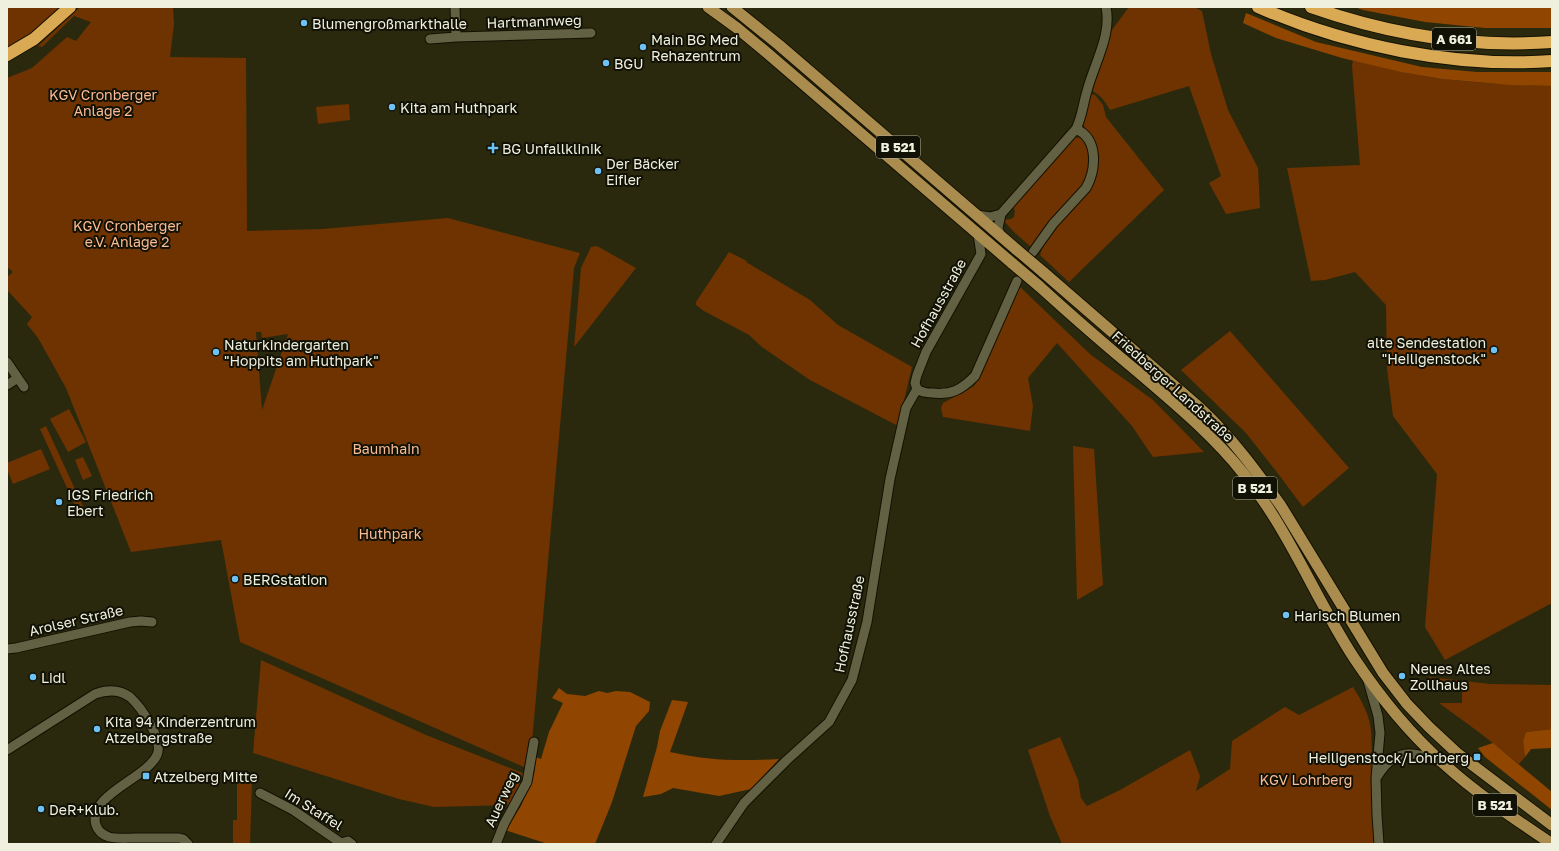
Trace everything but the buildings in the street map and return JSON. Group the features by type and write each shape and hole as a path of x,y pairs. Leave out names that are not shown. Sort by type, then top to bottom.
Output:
{"highway":[{"path":"7,55 34,39 70,7"},
{"name":"A 661","path":"1258,7 1322,31 1400,51 1491,61 1552,61"},
{"name":"A 661","path":"1311,7 1358,22 1408,33 1501,43 1552,42"}],"main road":[{"name":"Friedberger Landstraße","path":"708,7 766,52 1192,419 1243,472 1266,503 1285,534 1342,638 1367,677 1390,707 1420,741 1444,764 1488,800 1552,844"},
{"name":"Friedberger Landstraße","path":"732,7 779,45 1043,272 1221,428 1257,472 1281,506 1383,673 1407,704 1458,754 1552,825"}],"street":[{"path":"455,7 456,37"},
{"path":"1000,235 998,228 1001,214 1076,129 1081,117 1089,84 1104,38 1107,22 1106,7"},
{"name":"Hartmannweg","path":"430,39 591,33"},
{"path":"1033,252 1043,236 1086,188 1090,181 1093,172 1094,158 1091,146 1082,132 1076,129"},
{"path":"976,215 990,217 1001,214"},
{"name":"Hofhausstraße","path":"716,844 744,803 829,722 852,680 867,622 890,479 906,408 917,389 915,383 926,352 981,254 978,234"},
{"name":"Hofhausstraße","path":"981,254 993,254 1004,257"},
{"path":"917,389 922,392 938,394 955,392 966,385 975,376 1017,281"},
{"path":"7,362 24,387"},
{"path":"7,385 18,378"},
{"name":"Arolser Straße","path":"7,649 130,622 152,622"},
{"path":"1367,677 1378,716 1380,733 1376,778 1379,844"},
{"path":"7,750 95,694 112,691 126,695 134,701 153,730 158,741 158,752 154,761 146,770 112,793 100,805 95,814 96,826 100,832 111,837 179,838 183,839 188,844"},
{"name":"Auerweg","path":"496,844 527,782 534,742"},
{"path":"1376,778 1382,768 1389,761 1408,753 1420,754 1444,764"},
{"name":"Im Staffel","path":"260,794 293,810 341,844 348,841 352,844"}],"green space":[{"path":"7,7 61,7 33,32 7,47"},
{"path":"80,7 173,7 174,24 170,57 246,58 247,231 322,229 448,218 580,253 574,268 532,742 526,768 240,642 221,540 131,552 66,388 38,338 27,324 32,317 7,290 7,277 13,272 7,267 7,78 32,68 67,37 76,41 91,22 74,16 42,47 38,46","holes":["256,332 261,332 262,338 288,334 262,410"]},
{"path":"1129,7 1194,7 1202,11 1211,54 1228,110 1258,168 1260,208 1226,214 1209,183 1221,176 1189,86 1110,110 1102,98 1090,90 1106,40"},
{"path":"1353,60 1443,79 1497,84 1552,86 1552,603 1445,660 1425,627 1437,474 1393,416 1387,368 1386,305 1355,272 1325,280 1311,281 1287,168 1360,165 1352,66"},
{"path":"1089,94 1095,95 1103,105 1106,117 1164,190 1069,282 1040,255 1043,245 1055,228 1082,199 1094,145 1083,124"},
{"path":"349,104 350,120 318,124 316,107"},
{"path":"1073,137 1081,138 1085,142 1089,151 1089,178 1032,248 1003,220 1014,217 1015,211 1013,207"},
{"path":"597,246 636,268 574,347 581,268 591,247"},
{"path":"729,252 747,261 746,262 810,300 838,325 912,367 898,426 810,380 762,347 749,335 704,311 696,305 696,302"},
{"path":"1018,285 1091,355 1153,400 1204,452 1153,457 1132,426 1057,343 1028,378 1033,406 1030,431 943,417 941,408 943,403 974,386 982,373"},
{"path":"1230,331 1349,468 1303,507 1246,433 1181,370"},
{"path":"69,409 86,442 68,452 50,419"},
{"path":"46,426 85,511 79,514 40,429"},
{"path":"1073,446 1094,449 1103,585 1077,600"},
{"path":"41,449 50,469 13,484 7,469 7,463"},
{"path":"83,457 92,476 83,480 75,460"},
{"path":"261,660 426,735 525,774 512,805 434,807 399,799 253,753"},
{"path":"1429,677 1490,684 1552,685 1552,729 1526,732 1523,741 1525,757 1519,764 1439,703 1462,703 1462,690 1433,688 1428,683"},
{"name":"KGV Lohrberg","path":"1353,687 1365,708 1370,725 1374,766 1375,844 1062,844 1050,816 1028,750 1060,737 1078,780 1081,798 1087,806 1120,790 1190,750 1200,776 1196,791 1230,769 1232,741 1285,707 1299,715"},
{"path":"237,782 252,783 250,844 233,844 233,820 237,820"}],"shaded area":[{"path":"1354,7 1552,7 1552,28 1485,28 1425,22"},
{"path":"1246,13 1316,42 1422,67 1477,72 1552,72 1552,86 1510,85 1442,79 1401,72 1342,58 1276,38 1243,23"},
{"path":"559,688 567,694 585,696 599,691 607,693 616,691 630,692 650,702 649,711 636,726 612,802 595,844 548,844 505,830 521,806 534,775 536,757 541,759 549,732 563,703 552,698"},
{"path":"672,700 688,702 670,752 724,760 779,759 751,789 719,796 673,788 661,794 643,797 660,731"},
{"path":"1552,729 1552,748 1531,749 1525,757 1523,741 1526,732"},
{"path":"1493,743 1552,792 1552,810 1485,757 1478,748"}],"place":[{"name":"Blumengroßmarkthalle","path":"304,23"},
{"name":"Main BG Med Rehazentrum","path":"643,47"},
{"name":"BGU","path":"606,63"},
{"name":"Kita am Huthpark","path":"392,107"},
{"name":"BG Unfallklinik","path":"493,148"},
{"name":"Der Bäcker Eifler","path":"598,171"},
{"name":"alte Sendestation \"Heiligenstock\"","path":"1494,350"},
{"name":"Naturkindergarten \"Hoppits am Huthpark\"","path":"216,352"},
{"name":"IGS Friedrich Ebert","path":"59,502"},
{"name":"BERGstation","path":"235,579"},
{"name":"Harisch Blumen","path":"1286,615"},
{"name":"Neues Altes Zollhaus","path":"1402,676"},
{"name":"Lidl","path":"33,677"},
{"name":"Kita 94 Kinderzentrum Atzelbergstraße","path":"97,729"},
{"name":"Heiligenstock/Lohrberg","path":"1477,757"},
{"name":"Atzelberg Mitte","path":"146,776"},
{"name":"DeR+Klub.","path":"41,809"}],"park label":[{"name":"KGV Cronberger Anlage 2","path":"103,102"},
{"name":"KGV Cronberger e.V. Anlage 2","path":"127,234"},
{"name":"Baumhain","path":"386,448"},
{"name":"Huthpark","path":"390,533"}]}
